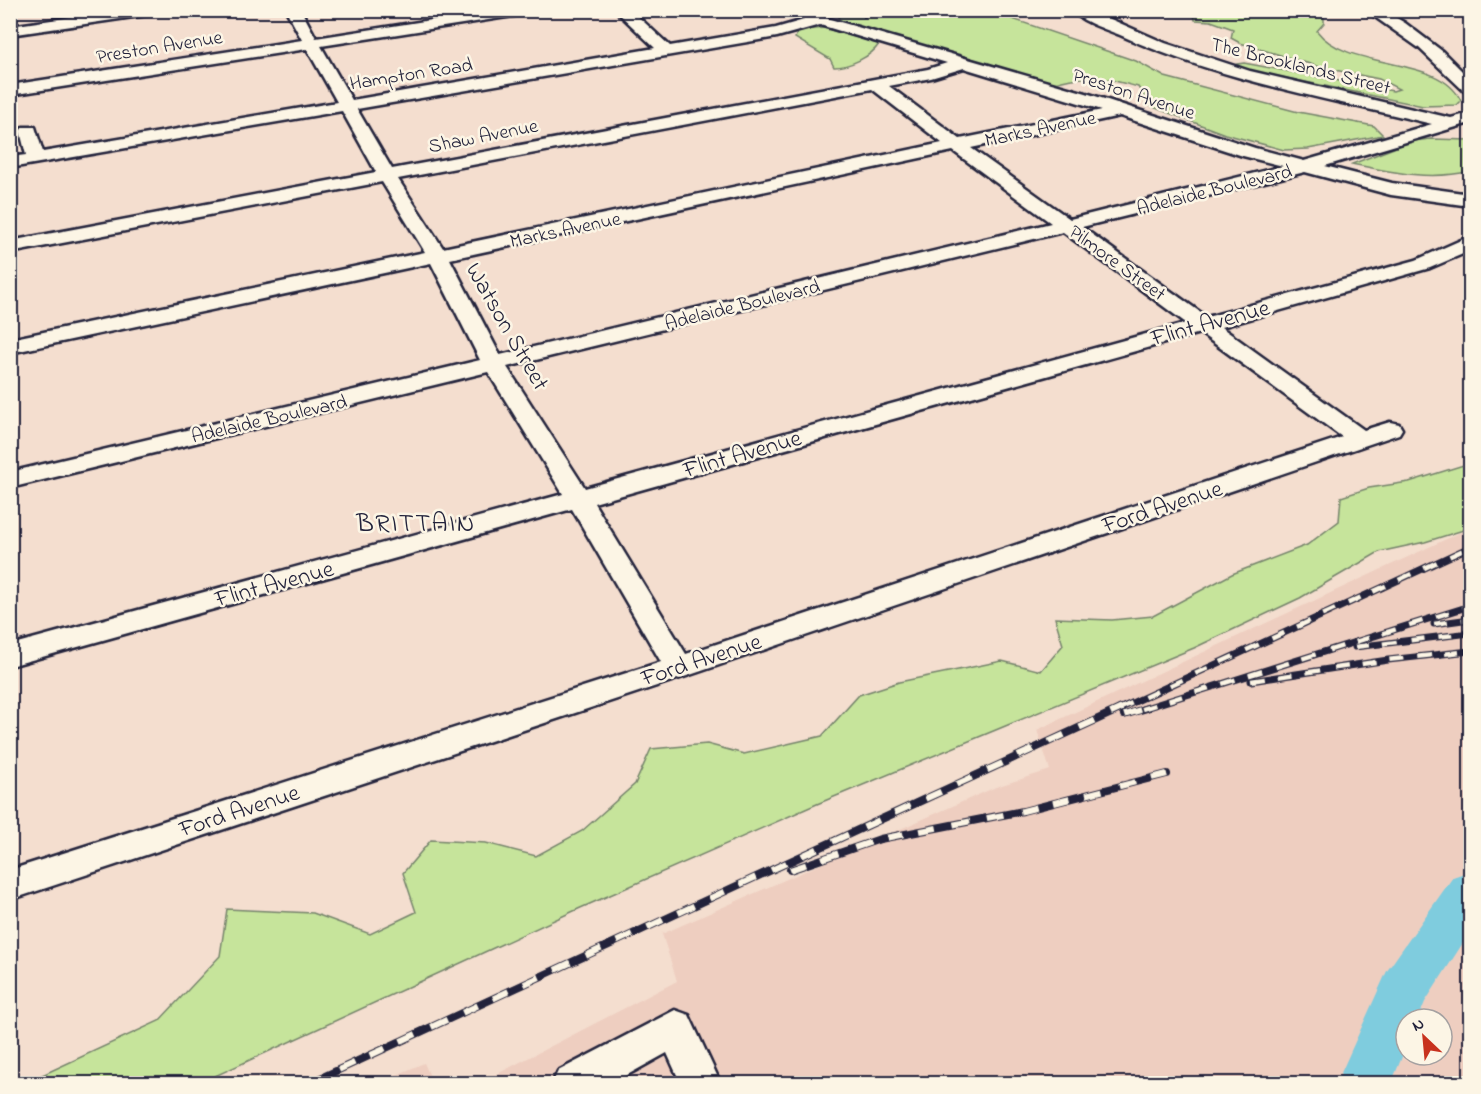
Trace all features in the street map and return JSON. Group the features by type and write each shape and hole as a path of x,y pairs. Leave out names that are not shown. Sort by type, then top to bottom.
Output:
{"street":[{"path":"10,31 154,10"},
{"name":"Watson Street","path":"293,10 388,176 438,256 494,364 579,499 678,667"},
{"name":"Preston Avenue","path":"10,90 526,10"},
{"path":"622,10 666,51"},
{"name":"Preston Avenue","path":"789,10 817,21 963,63 1241,150 1391,189 1470,200"},
{"name":"The Brooklands Street","path":"1078,10 1147,43 1239,74 1460,120"},
{"path":"1372,10 1434,51 1470,87"},
{"name":"Hampton Road","path":"10,163 777,32 817,21"},
{"name":"Shaw Avenue","path":"10,247 931,73 963,63"},
{"name":"Pilmore Street","path":"875,83 957,146 1362,439"},
{"name":"Marks Avenue","path":"10,346 1119,111"},
{"name":"Adelaide Boulevard","path":"10,480 1068,226 1303,167 1460,120"},
{"path":"29,131 36,158"},
{"name":"Flint Avenue","path":"10,656 1422,264 1440,258 1470,242"},
{"name":"Ford Avenue","path":"10,885 678,667 1390,429"},
{"path":"572,1083 675,1028 701,1083"}],"shaded area":[{"path":"1470,528 1470,1078 1452,1084 478,1084 677,981 662,934 996,787 1050,770 1037,730"},
{"path":"424,1063 433,1083 378,1083"}],"green space":[{"path":"846,10 989,11 1136,61 1165,77 1298,112 1374,126 1383,135 1308,149 1284,150 1225,134 1150,106 1138,87 1095,78 1074,79 1052,84 850,27 838,18"},
{"path":"1207,10 1320,11 1324,13 1324,23 1317,31 1331,44 1350,53 1434,76 1450,86 1461,101 1457,105 1423,106 1242,69 1237,64 1244,63 1393,91 1399,89 1379,79 1320,67 1240,43 1231,38 1233,29 1211,21 1195,20 1194,15"},
{"path":"824,28 879,44 871,53 859,60 834,67 830,59 795,38 798,31"},
{"path":"1470,140 1470,171 1426,175 1352,164 1412,141"},
{"path":"1470,463 1470,528 1425,542 1379,552 1300,598 1194,648 817,804 576,910 200,1083 25,1083 159,1021 220,956 227,909 313,913 370,934 416,912 403,873 431,840 486,843 536,856 582,831 635,784 651,749 707,744 744,754 822,736 859,695 899,682 1002,661 1041,671 1063,645 1055,618 1112,620 1153,616 1232,574 1307,545 1339,521 1341,497 1369,488 1409,482"}],"building":[{"path":"654,1076 670,1083 651,1083"}],"waterway":[{"path":"1363,1084 1405,988 1470,892"}],"railway":[{"path":"1119,709 1470,547"},
{"path":"1142,709 1470,606"},
{"path":"1434,624 1470,619"},
{"path":"1355,647 1470,633"},
{"path":"1251,681 1388,660 1470,651"},
{"path":"308,1084 1122,708"},
{"path":"1124,715 1147,708"},
{"path":"790,870 880,839 1023,811 1167,774"}],"district":[{"name":"BRITTAIN","path":"416,522"}]}
